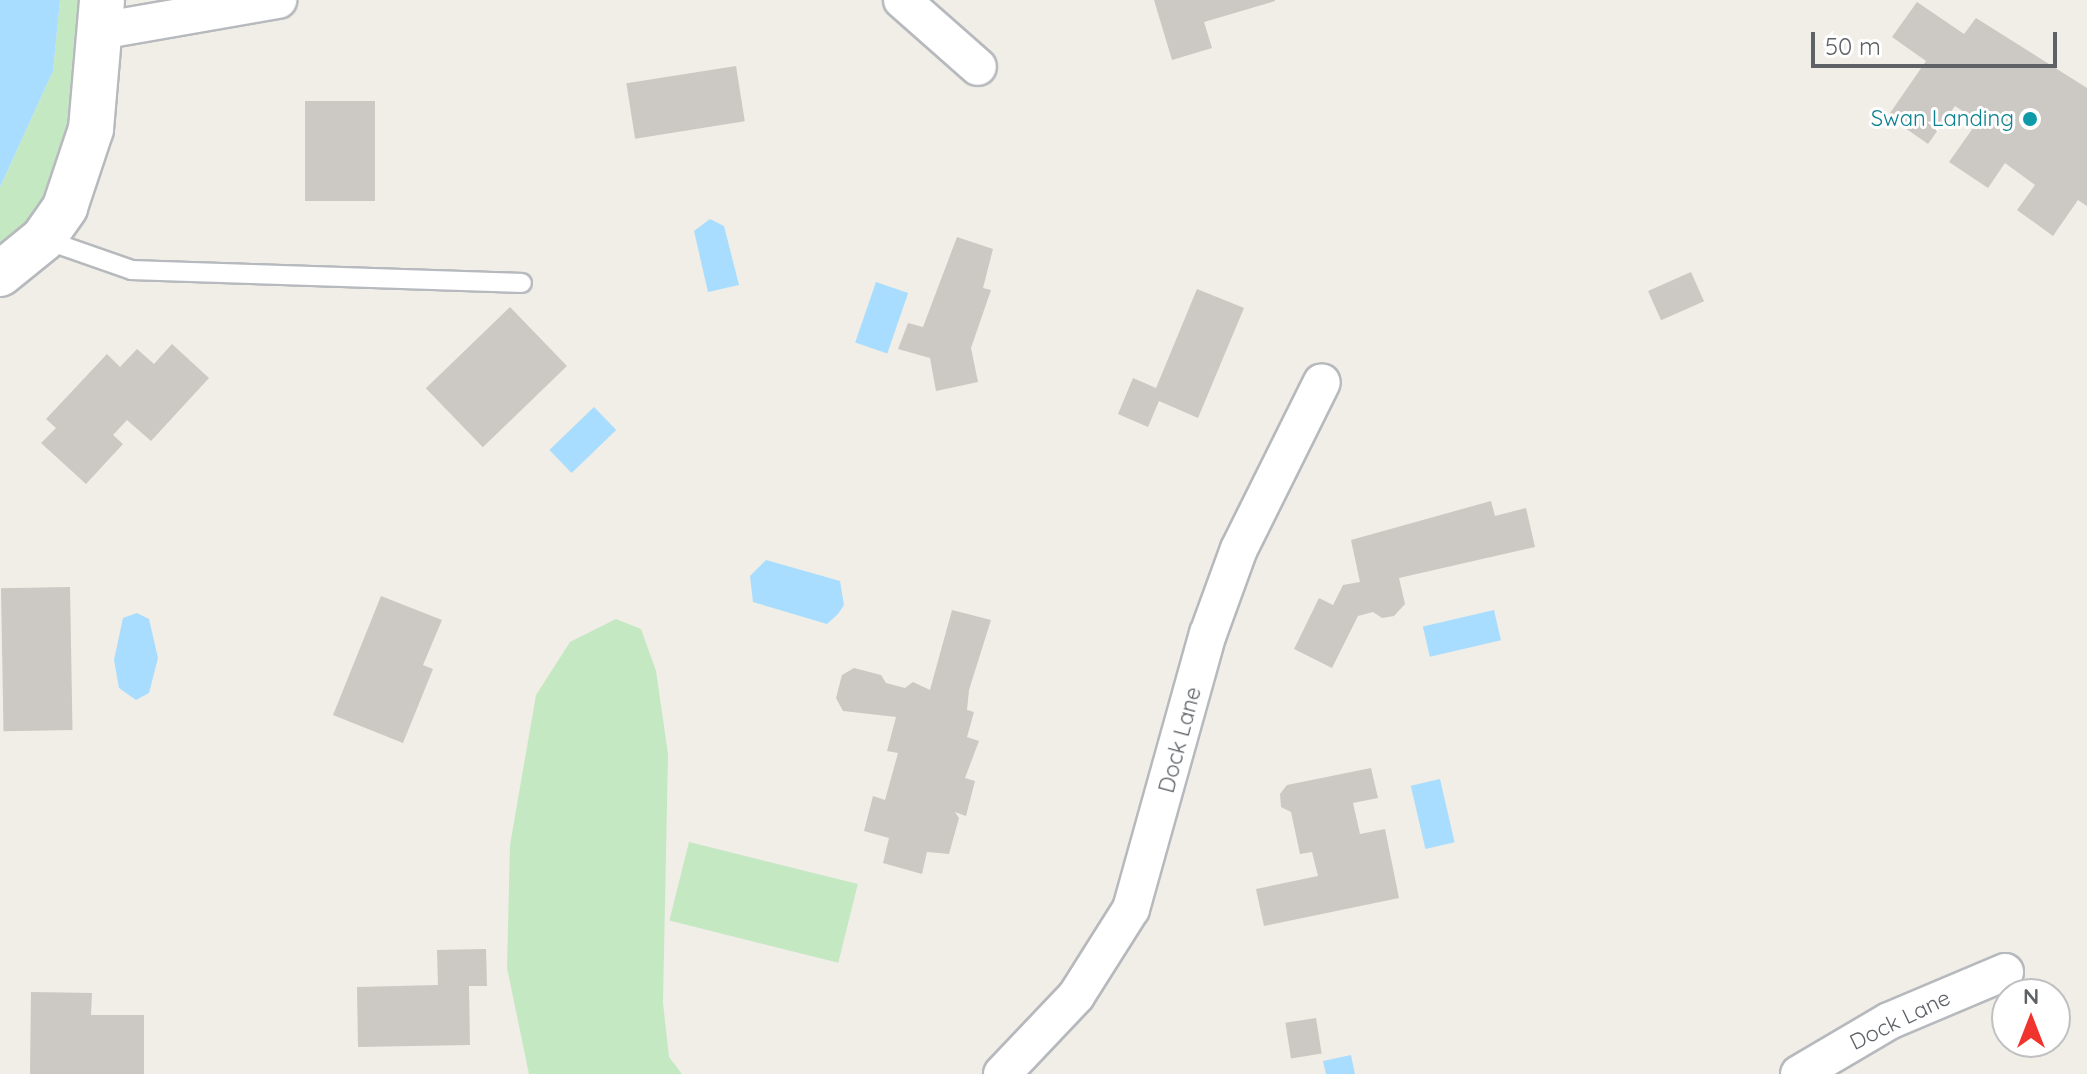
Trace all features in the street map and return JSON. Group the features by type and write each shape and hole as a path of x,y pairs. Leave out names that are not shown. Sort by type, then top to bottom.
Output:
{"main road":[{"path":"0,274 43,239 65,207 91,129 101,15"}],"street":[{"path":"101,15 278,0"},
{"path":"902,0 978,67"},
{"name":"Dock Lane","path":"1002,1074 1076,996 1131,909 1208,634 1239,549 1322,382"},
{"name":"Dock Lane","path":"1799,1074 1889,1021 2005,972"}],"lane":[{"path":"43,239 132,270 522,283"}],"green space":[{"path":"60,0 102,0 91,129 0,274 0,187 53,71"},
{"path":"616,619 641,629 656,671 668,754 663,1003 669,1057 682,1074 529,1074 507,968 510,845 536,695 570,642"},
{"path":"689,842 858,884 838,963 669,921"}],"water":[{"path":"0,0 60,0 53,71 0,187"},
{"path":"710,219 724,226 739,285 708,292 694,231"},
{"path":"876,282 908,293 887,354 855,343"},
{"path":"594,407 616,430 572,473 549,450"},
{"path":"766,560 840,581 844,605 827,624 753,602 750,576"},
{"path":"1494,610 1501,640 1430,657 1423,626"},
{"path":"137,613 149,619 158,658 149,693 136,700 119,688 114,660 123,618"},
{"path":"1440,779 1455,842 1425,849 1411,786"},
{"path":"1351,1055 1355,1074 1326,1074 1323,1061"}],"building":[{"path":"1154,0 1275,1 1204,22 1212,48 1172,60"},
{"name":"Swan Landing","path":"1917,2 1964,34 1976,18 2087,88 2087,206 2078,200 2053,236 2017,210 2035,185 2005,163 1988,188 1949,162 1978,121 1955,106 1928,144 1888,116 1926,61 1892,37"},
{"path":"736,66 745,121 635,139 626,83"},
{"path":"305,101 375,101 375,201 305,201"},
{"path":"957,237 993,249 983,288 991,290 971,348 978,382 936,391 930,358 898,349 908,323 923,327"},
{"path":"1691,272 1704,301 1661,320 1648,291"},
{"path":"1197,289 1244,308 1198,418 1159,401 1148,427 1118,414 1133,378 1156,388"},
{"path":"510,307 567,366 483,447 426,388"},
{"path":"172,344 209,378 151,441 127,420 113,435 123,444 86,484 41,443 56,428 46,419 107,354 120,367 137,349 154,364"},
{"path":"1491,501 1495,516 1526,508 1535,547 1399,578 1405,604 1394,616 1382,618 1373,612 1358,616 1332,668 1294,649 1319,598 1333,605 1343,585 1360,582 1351,540"},
{"path":"70,587 72,730 4,731 1,588"},
{"path":"381,596 442,620 423,665 433,669 403,743 333,715"},
{"path":"952,610 991,620 969,690 967,710 974,712 967,737 979,741 965,778 975,781 966,816 955,812 959,818 949,854 927,852 922,874 883,863 889,838 864,831 873,796 885,800 898,753 887,751 896,717 843,711 836,698 842,675 854,668 881,675 886,683 905,688 913,682 930,690"},
{"path":"1371,768 1378,798 1353,803 1360,834 1385,829 1399,898 1264,926 1256,889 1318,876 1312,852 1300,854 1291,812 1281,807 1280,794 1287,785"},
{"path":"486,949 487,986 469,986 470,1045 358,1047 357,987 438,985 437,950"},
{"path":"31,992 92,993 91,1015 144,1015 144,1074 30,1074"},
{"path":"1316,1018 1322,1054 1291,1058 1285,1023"}],"place":[{"name":"Swan Landing","path":"2030,119"}]}
